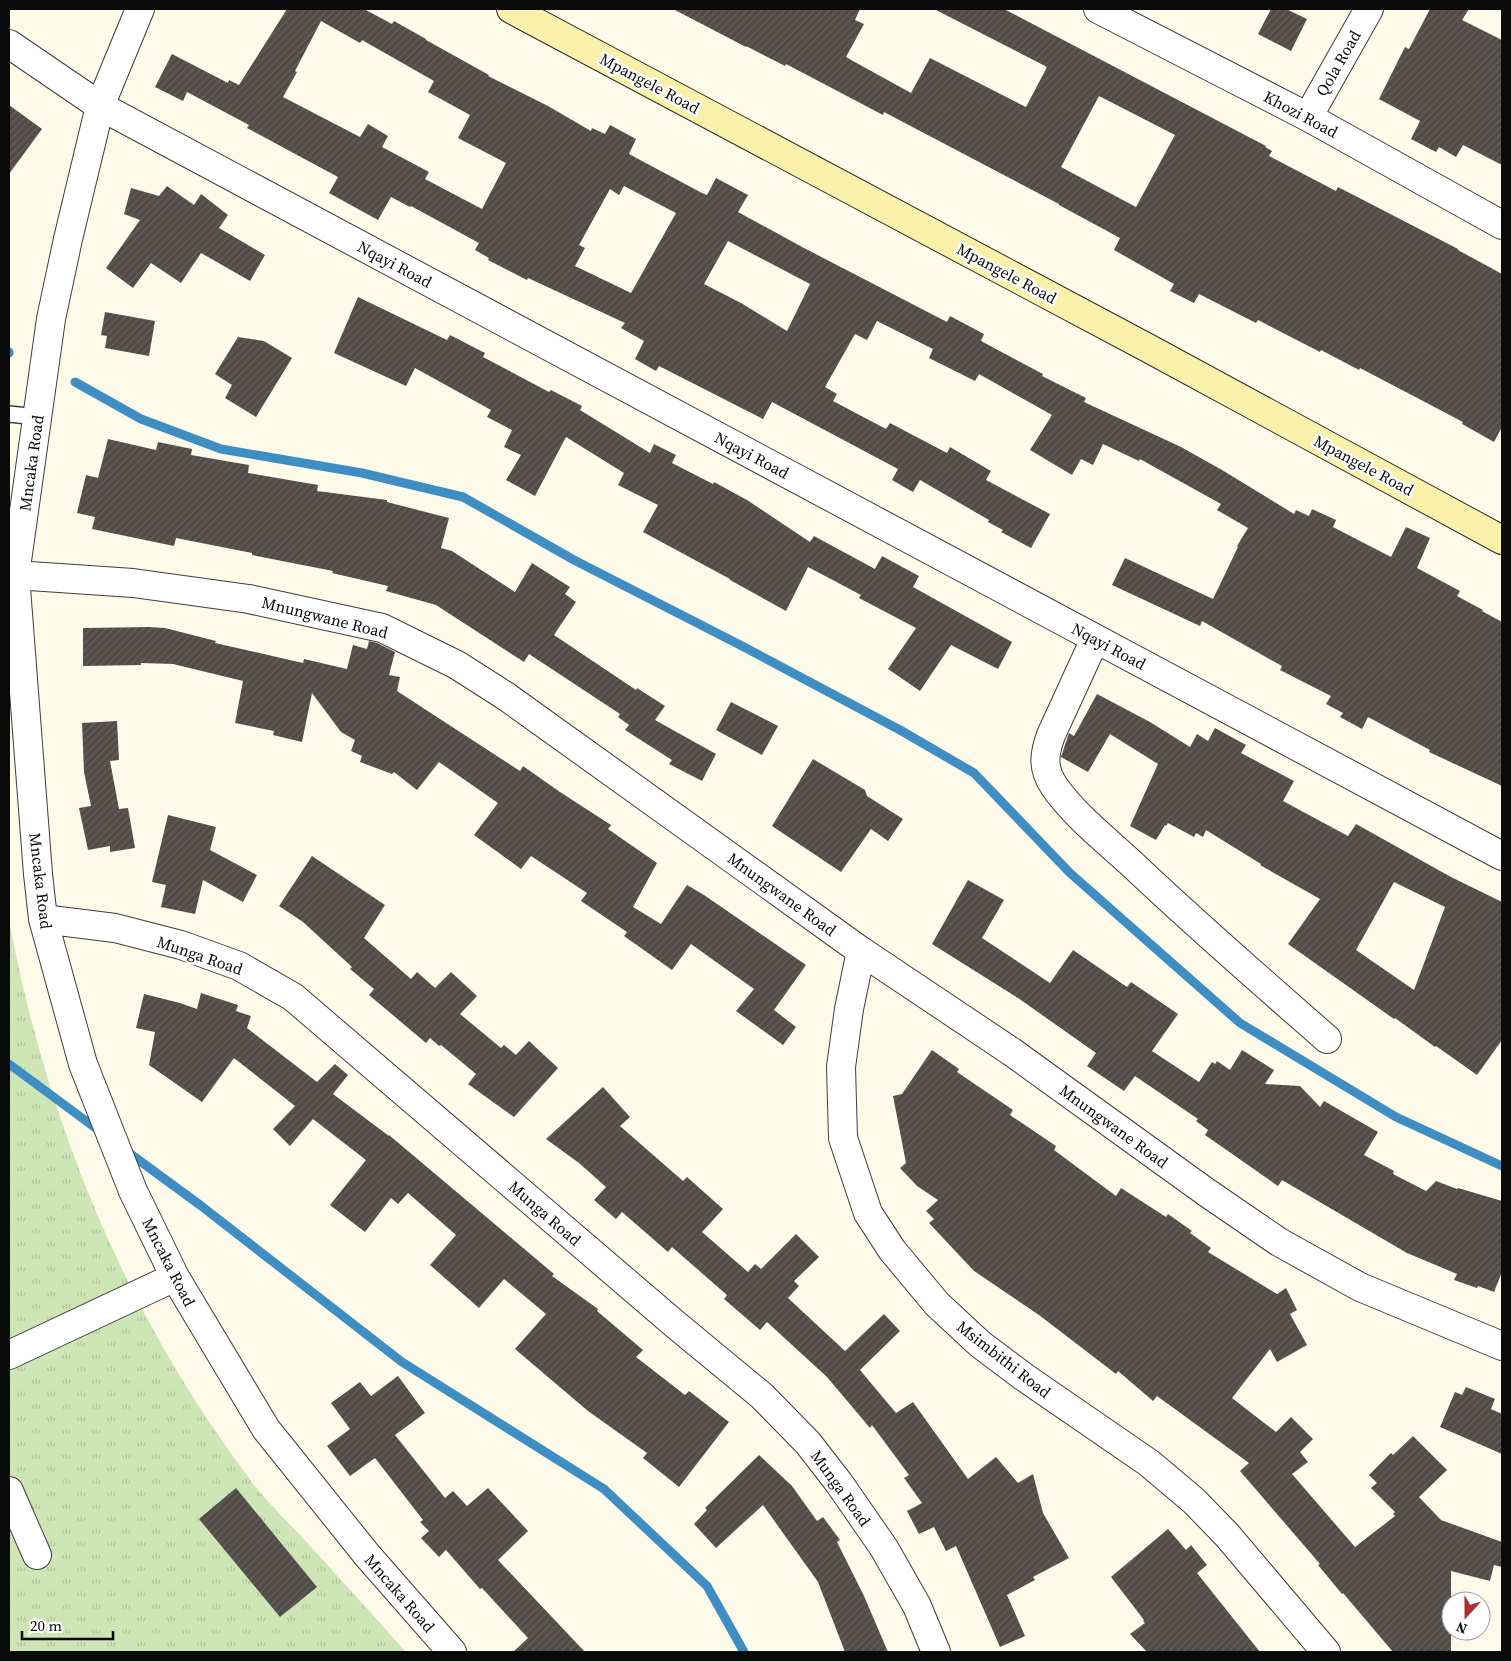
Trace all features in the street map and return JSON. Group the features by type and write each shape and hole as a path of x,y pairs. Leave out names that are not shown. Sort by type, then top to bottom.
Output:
{"street":[{"name":"Mncaka Road","path":"140,9 100,106 68,239 51,319 38,417 12,576 43,919 83,1064 133,1191 175,1278 266,1429 366,1555 452,1652"},
{"name":"Mpangele Road","path":"511,9 1146,347 1502,540"},
{"name":"Khozi Road","path":"1098,9 1308,117 1502,225"},
{"name":"Qola Road","path":"1308,117 1369,9"},
{"name":"Nqayi Road","path":"9,44 100,106 1502,856"},
{"name":"Mnungwane Road","path":"12,576 133,583 249,599 382,628 457,665 507,697 862,951 1012,1052 1206,1192 1279,1242 1360,1288 1502,1346"},
{"path":"1095,638 1051,736 1044,757 1054,785 1075,810 1196,925 1327,1038"},
{"name":"Munga Road","path":"43,919 115,928 181,945 239,966 293,997 676,1326 762,1396 808,1443 839,1483 884,1548 917,1606 936,1652"},
{"name":"Msimbithi Road","path":"862,951 849,1009 841,1066 843,1138 868,1213 892,1250 937,1304 980,1344 1024,1378 1149,1463 1194,1501 1227,1535 1326,1652"},
{"path":"9,1355 175,1278"},
{"path":"9,1490 37,1555"}],"lane":[{"path":"9,414 38,417"}],"green space":[{"path":"9,920 25,995 45,1070 69,1142 97,1213 129,1282 165,1350 205,1415 255,1486 406,1652 9,1652"}],"building":[{"path":"287,9 364,9 392,24 394,21 488,76 548,106 591,131 592,128 605,134 610,125 636,139 629,154 702,193 707,195 716,178 748,195 738,212 947,322 950,316 984,334 981,341 1043,374 1042,376 1086,398 1084,402 1181,447 1294,514 1296,510 1309,516 1312,509 1336,520 1333,527 1391,557 1406,527 1430,538 1417,568 1460,591 1457,596 1502,622 1502,786 1429,752 1430,750 1368,717 1362,729 1340,717 1343,713 1326,704 1331,696 1280,670 1282,666 1202,621 1200,626 1112,585 1125,558 1213,599 1237,546 1248,528 1217,510 1221,504 1140,459 1139,461 1103,444 1093,465 1081,459 1072,475 1030,450 1052,415 979,374 975,381 929,358 933,349 877,321 867,340 855,334 825,387 837,394 833,401 886,429 890,423 947,453 950,447 991,471 986,480 1050,514 1031,548 1001,532 1003,530 988,522 989,520 920,480 913,492 892,480 898,469 772,402 763,419 659,366 656,371 635,359 644,341 621,328 625,323 528,278 527,280 488,260 489,258 475,250 479,243 391,197 378,220 329,193 338,177 247,128 249,125 187,92 183,101 155,87 172,54 228,83 229,80 239,85","holes":["321,21 360,43 362,40 434,81 428,92 470,115 458,138 506,163 482,209 425,179 429,172 382,147 388,136 368,124 360,137 283,97","624,186 676,213 631,293 575,266 585,248 579,245 610,189 619,195","728,241 810,284 787,331 741,303 704,284"]},
{"path":"673,9 860,9 855,20 864,24 846,57 911,93 930,58 1026,107 1047,67 934,9 1004,9 1266,146 1272,151 1269,156 1336,191 1338,187 1502,274 1502,427 1494,442 1462,424 1463,422 1360,368 1359,370 1321,350 1320,352 1258,320 1256,323 1199,294 1194,303 1170,291 1174,284 1114,250 1120,238 884,112 883,115 786,64 785,66","holes":["1099,96 1175,135 1136,207 1061,167"]},
{"path":"1271,9 1286,9 1307,19 1291,51 1258,34"},
{"path":"1430,9 1469,9 1462,20 1502,40 1502,165 1463,145 1456,157 1439,147 1436,152 1411,139 1420,121 1379,99 1405,47 1409,49"},
{"path":"9,105 42,129 9,174"},
{"path":"167,186 194,205 201,194 228,215 219,228 265,255 250,281 201,253 181,283 151,263 133,288 106,268 140,220 124,214 131,188 159,196"},
{"path":"358,297 447,340 450,335 485,353 483,357 549,392 551,390 582,406 580,410 650,453 654,444 676,455 672,463 713,484 714,482 747,500 810,542 814,536 875,569 882,556 919,576 913,587 1012,642 998,669 951,645 920,691 888,669 916,628 859,598 861,595 808,567 786,611 643,532 658,505 618,485 624,473 566,437 535,496 506,480 521,455 504,447 512,430 487,417 491,410 415,368 406,386 334,353"},
{"path":"105,312 155,321 149,356 105,348 107,336 101,335"},
{"path":"238,337 264,341 292,358 256,417 225,398 232,385 215,374"},
{"path":"108,439 156,450 158,442 192,449 191,455 249,465 248,473 318,485 317,491 387,500 387,502 449,518 441,548 452,551 515,592 532,563 570,587 565,594 576,602 554,635 636,690 637,688 665,706 655,720 716,754 702,781 669,764 672,760 625,730 629,725 618,717 620,714 529,654 524,662 436,605 386,591 388,586 332,573 333,571 252,555 252,553 176,538 174,546 92,529 95,517 77,513 86,475 98,478"},
{"path":"83,628 165,628 216,641 215,643 303,663 304,659 347,669 353,645 367,649 369,641 395,652 389,675 400,677 397,691 520,771 523,766 611,825 608,829 657,863 633,907 661,924 687,885 806,965 774,1010 796,1027 783,1045 736,1011 754,989 691,944 672,970 624,936 627,932 581,901 587,893 531,856 521,869 474,835 498,803 439,762 417,790 394,772 392,774 360,762 362,756 351,751 355,740 341,732 312,693 302,742 273,735 274,731 235,723 243,681 173,664 141,663 141,665 83,666"},
{"path":"1097,694 1150,722 1190,747 1197,734 1208,741 1215,728 1246,745 1241,753 1294,781 1283,801 1348,836 1356,824 1451,877 1502,902 1502,1040 1477,1075 1288,944 1320,899 1260,865 1206,830 1203,837 1196,833 1194,837 1168,823 1156,840 1130,826 1158,764 1110,734 1088,772 1061,757 1069,733 1074,736","holes":["1394,882 1445,907 1414,990 1356,950"]},
{"path":"731,702 778,726 762,755 716,730"},
{"path":"117,721 119,760 110,761 119,809 128,808 135,848 110,852 110,846 88,850 79,808 91,806 84,772 82,723"},
{"path":"813,759 865,790 867,796 903,819 888,841 871,829 841,872 772,826"},
{"path":"168,815 216,827 210,850 257,875 243,902 203,880 195,914 161,907 166,885 152,882"},
{"path":"312,856 385,905 364,938 411,979 417,972 435,988 451,972 477,996 460,1014 501,1048 504,1045 516,1055 529,1041 558,1068 514,1117 468,1084 476,1074 430,1038 426,1043 369,995 374,989 350,969 352,967 303,922 279,906"},
{"path":"968,880 1004,900 982,938 1050,983 1073,950 1127,987 1131,982 1178,1014 1152,1051 1199,1082 1212,1062 1215,1064 1217,1061 1230,1070 1242,1050 1274,1070 1265,1084 1300,1086 1320,1107 1324,1101 1378,1132 1364,1155 1394,1171 1393,1174 1426,1191 1436,1181 1457,1189 1502,1201 1502,1272 1494,1292 1454,1280 1457,1274 1407,1253 1282,1180 1278,1186 1205,1135 1208,1130 1196,1121 1198,1119 1135,1076 1124,1091 1087,1066 1096,1053 1018,998 932,944"},
{"path":"201,993 238,1005 236,1011 251,1016 247,1028 317,1082 335,1064 348,1075 333,1094 389,1135 554,1274 552,1276 598,1309 597,1311 643,1350 636,1357 685,1395 689,1391 729,1422 679,1487 643,1458 647,1453 588,1411 515,1349 546,1314 504,1279 479,1308 430,1265 456,1235 408,1193 398,1204 391,1198 365,1232 330,1205 366,1160 313,1119 290,1146 273,1129 295,1106 234,1058 202,1102 149,1065 155,1032 136,1028 144,994 197,1009"},
{"path":"932,1050 959,1069 957,1072 1013,1110 1010,1115 1056,1146 1054,1150 1116,1196 1121,1188 1166,1217 1168,1214 1192,1231 1190,1233 1211,1248 1208,1252 1277,1294 1286,1288 1297,1310 1290,1314 1307,1345 1277,1362 1270,1349 1232,1398 1276,1432 1291,1417 1313,1439 1300,1452 1308,1462 1292,1474 1355,1547 1395,1516 1393,1514 1395,1512 1371,1488 1377,1483 1369,1475 1391,1453 1393,1455 1413,1436 1447,1470 1419,1497 1441,1520 1502,1542 1502,1567 1494,1565 1490,1581 1451,1571 1451,1591 1441,1591 1441,1641 1451,1641 1451,1652 1393,1652 1342,1594 1318,1565 1320,1564 1240,1471 1249,1463 1157,1396 1153,1401 1118,1371 1116,1374 1039,1315 974,1271 929,1223 934,1219 926,1211 938,1200 917,1186 900,1168 906,1163 893,1096 902,1094"},
{"path":"603,1087 630,1117 620,1126 683,1181 687,1177 723,1209 702,1232 748,1272 755,1264 761,1269 796,1234 819,1257 794,1281 799,1286 788,1298 845,1351 884,1314 900,1331 860,1370 896,1413 913,1402 968,1479 996,1457 1018,1483 1033,1474 1043,1513 1069,1558 1033,1577 1035,1580 1007,1595 1025,1636 1000,1647 956,1546 946,1551 934,1527 919,1534 907,1511 922,1503 904,1478 909,1475 872,1425 870,1428 827,1377 767,1322 760,1330 724,1299 727,1295 672,1247 668,1252 622,1212 616,1219 594,1200 606,1187 579,1163 546,1139"},
{"path":"398,1376 425,1413 395,1435 445,1498 453,1491 467,1506 488,1488 528,1531 498,1560 585,1652 513,1652 528,1638 482,1588 480,1589 446,1550 439,1557 421,1538 429,1531 420,1522 423,1520 375,1458 350,1476 327,1446 350,1429 331,1403 360,1382 371,1396"},
{"path":"1466,1387 1495,1399 1491,1409 1502,1414 1502,1454 1440,1427 1455,1392 1462,1395"},
{"path":"759,1455 792,1486 817,1521 823,1517 840,1540 837,1542 864,1596 888,1652 845,1652 818,1582 763,1505 716,1548 694,1524 707,1510 705,1508"},
{"path":"236,1488 317,1587 280,1617 199,1519"},
{"path":"1168,1529 1186,1550 1191,1545 1207,1565 1197,1573 1260,1652 1147,1652 1130,1634 1145,1623 1144,1620 1111,1577"}],"waterway":[{"path":"75,382 141,419 221,449 362,473 463,497 574,560 900,730 974,773 1070,873 1240,1023 1396,1117 1502,1166"},
{"path":"9,1064 101,1132"},
{"path":"125,1150 200,1205 402,1362 604,1489 707,1586 744,1652"}]}
